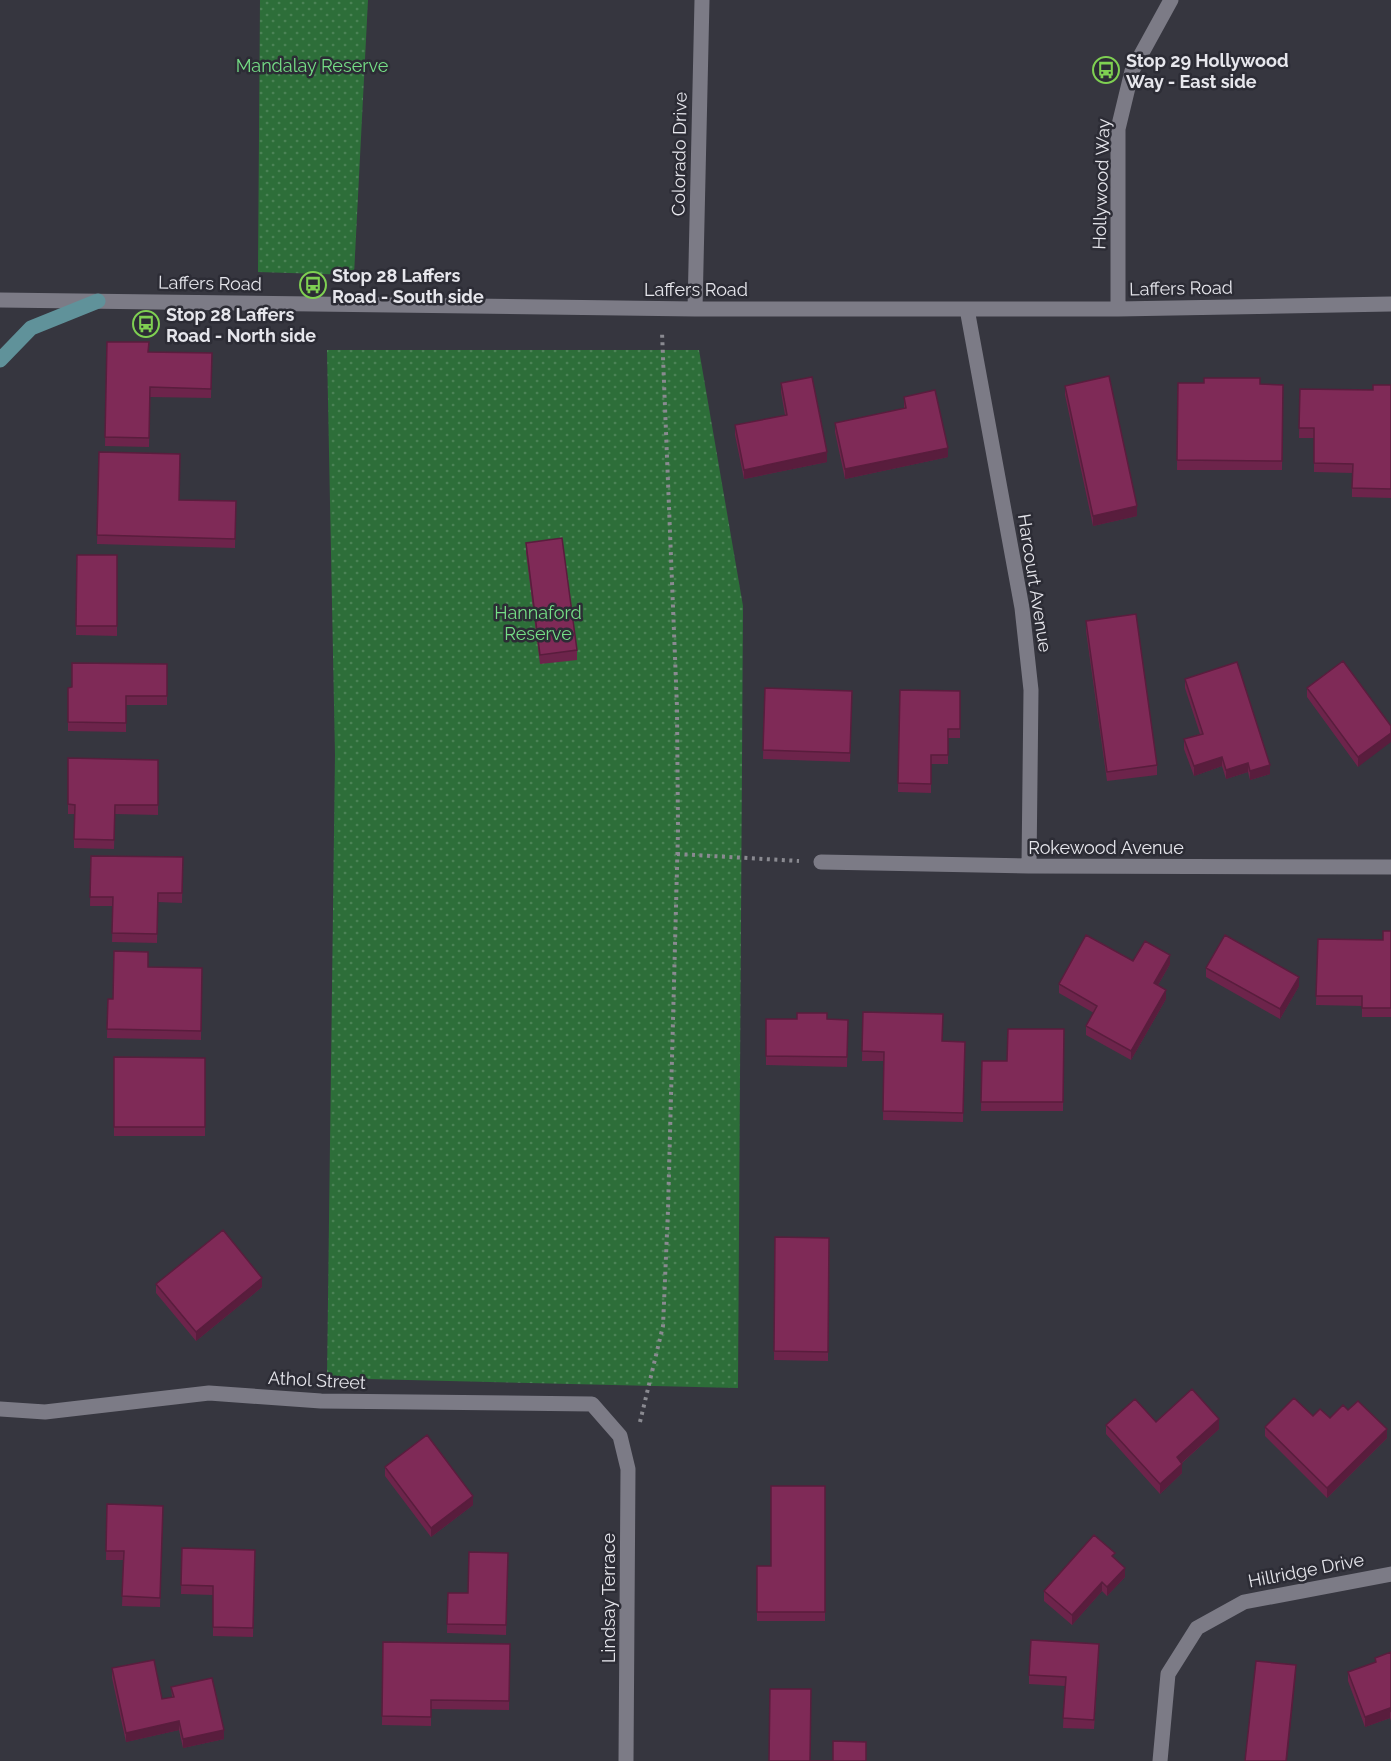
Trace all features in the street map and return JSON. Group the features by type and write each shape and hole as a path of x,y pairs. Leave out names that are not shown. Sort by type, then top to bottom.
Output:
{"main road":[{"path":"0,360 31,328 98,301"}],"street":[{"name":"Colorado Drive","path":"695,309 702,0"},
{"name":"Hollywood Way","path":"1118,309 1118,129 1132,71 1172,0"},
{"name":"Laffers Road","path":"0,300 662,309 1118,309 1391,304"},
{"name":"Harcourt Avenue","path":"967,309 1022,608 1031,690 1029,866"},
{"name":"Rokewood Avenue","path":"821,862 1029,866 1391,867"},
{"name":"Athol Street","path":"0,1409 45,1412 209,1393 321,1401 591,1404 620,1436"},
{"name":"Lindsay Terrace","path":"620,1436 628,1469 626,1761"},
{"name":"Hillridge Drive","path":"1160,1761 1168,1674 1197,1628 1244,1602 1391,1574"}],"path":[{"path":"620,1436 639,1424 663,1326 669,1210 677,854 677,706 666,469 662,309"},
{"path":"677,854 821,862"}],"green space":[{"name":"Mandalay Reserve","path":"260,0 368,0 354,275 258,272"},
{"name":"Hannaford Reserve","path":"327,350 699,350 743,606 738,1388 327,1378 335,755"}],"building":[{"path":"107,342 149,342 148,352 212,353 211,389 150,387 149,438 105,437"},
{"path":"1109,376 1137,506 1093,516 1065,386"},
{"path":"812,377 827,452 744,470 735,425 787,415 781,383"},
{"path":"1204,378 1260,378 1260,384 1283,385 1282,461 1177,460 1178,383 1204,383"},
{"path":"1373,385 1391,385 1391,489 1352,488 1353,464 1314,463 1314,428 1299,428 1300,389 1373,390"},
{"path":"935,390 948,448 845,469 835,423 906,408 904,397"},
{"path":"99,452 180,454 179,500 236,501 235,539 97,535"},
{"path":"562,538 577,650 540,655 526,543"},
{"path":"77,555 117,555 117,626 76,626"},
{"path":"1136,614 1157,765 1107,772 1086,621"},
{"path":"1343,661 1391,726 1391,733 1358,757 1307,688"},
{"path":"1237,662 1270,765 1250,771 1248,763 1226,770 1222,757 1194,766 1184,739 1203,734 1185,679"},
{"path":"72,663 167,664 167,696 126,696 126,723 68,722 68,688 72,687"},
{"path":"765,688 852,691 850,753 763,750"},
{"path":"900,690 960,691 960,729 948,729 948,755 931,755 931,784 898,783"},
{"path":"68,758 158,760 158,805 115,805 114,840 74,839 75,805 68,804"},
{"path":"91,856 183,857 182,893 158,893 157,934 112,933 113,897 90,897"},
{"path":"1383,931 1391,931 1391,1008 1362,1008 1362,996 1316,996 1318,939 1383,940"},
{"path":"1086,935 1133,961 1145,941 1170,955 1154,983 1166,990 1131,1051 1086,1026 1097,1006 1059,984"},
{"path":"1225,935 1299,977 1280,1009 1206,968"},
{"path":"114,951 148,952 148,967 202,968 201,1031 107,1029 108,999 113,999"},
{"path":"863,1012 943,1014 942,1041 965,1042 963,1113 883,1111 884,1052 862,1051"},
{"path":"797,1013 827,1013 827,1019 848,1020 847,1057 766,1056 766,1019 797,1019"},
{"path":"1008,1029 1064,1029 1063,1102 981,1102 982,1061 1007,1061"},
{"path":"114,1057 205,1058 205,1127 114,1127"},
{"path":"223,1230 262,1278 196,1332 156,1284"},
{"path":"775,1237 829,1238 828,1352 774,1351"},
{"path":"1192,1389 1219,1419 1177,1457 1182,1464 1160,1484 1106,1425 1135,1399 1156,1422"},
{"path":"1294,1398 1313,1416 1320,1409 1330,1418 1343,1405 1348,1410 1358,1401 1387,1429 1327,1488 1265,1427"},
{"path":"427,1435 473,1496 431,1528 385,1467"},
{"path":"771,1486 825,1486 825,1612 757,1612 757,1566 771,1566"},
{"path":"107,1504 163,1506 160,1598 122,1596 124,1551 106,1551"},
{"path":"1094,1535 1115,1553 1112,1556 1125,1568 1107,1587 1102,1582 1072,1615 1044,1591"},
{"path":"182,1548 255,1550 253,1628 213,1627 213,1586 181,1585"},
{"path":"469,1552 508,1553 506,1625 447,1624 448,1593 468,1593"},
{"path":"1031,1640 1099,1644 1094,1720 1063,1718 1066,1677 1029,1675"},
{"path":"383,1642 510,1644 509,1701 431,1700 431,1717 382,1716"},
{"path":"1391,1652 1391,1712 1390,1708 1365,1717 1348,1672 1376,1662 1375,1658"},
{"path":"154,1660 162,1699 174,1697 171,1687 212,1678 224,1730 183,1739 179,1721 126,1733 112,1668"},
{"path":"1256,1661 1296,1665 1286,1761 1245,1761"},
{"path":"770,1689 811,1689 810,1761 769,1761"},
{"path":"833,1741 866,1742 866,1761 833,1761"}],"place":[{"name":"Stop 29 Hollywood Way - East side","path":"1106,70"},
{"name":"Stop 28 Laffers Road - South side","path":"313,285"},
{"name":"Stop 28 Laffers Road - North side","path":"146,324"}]}
